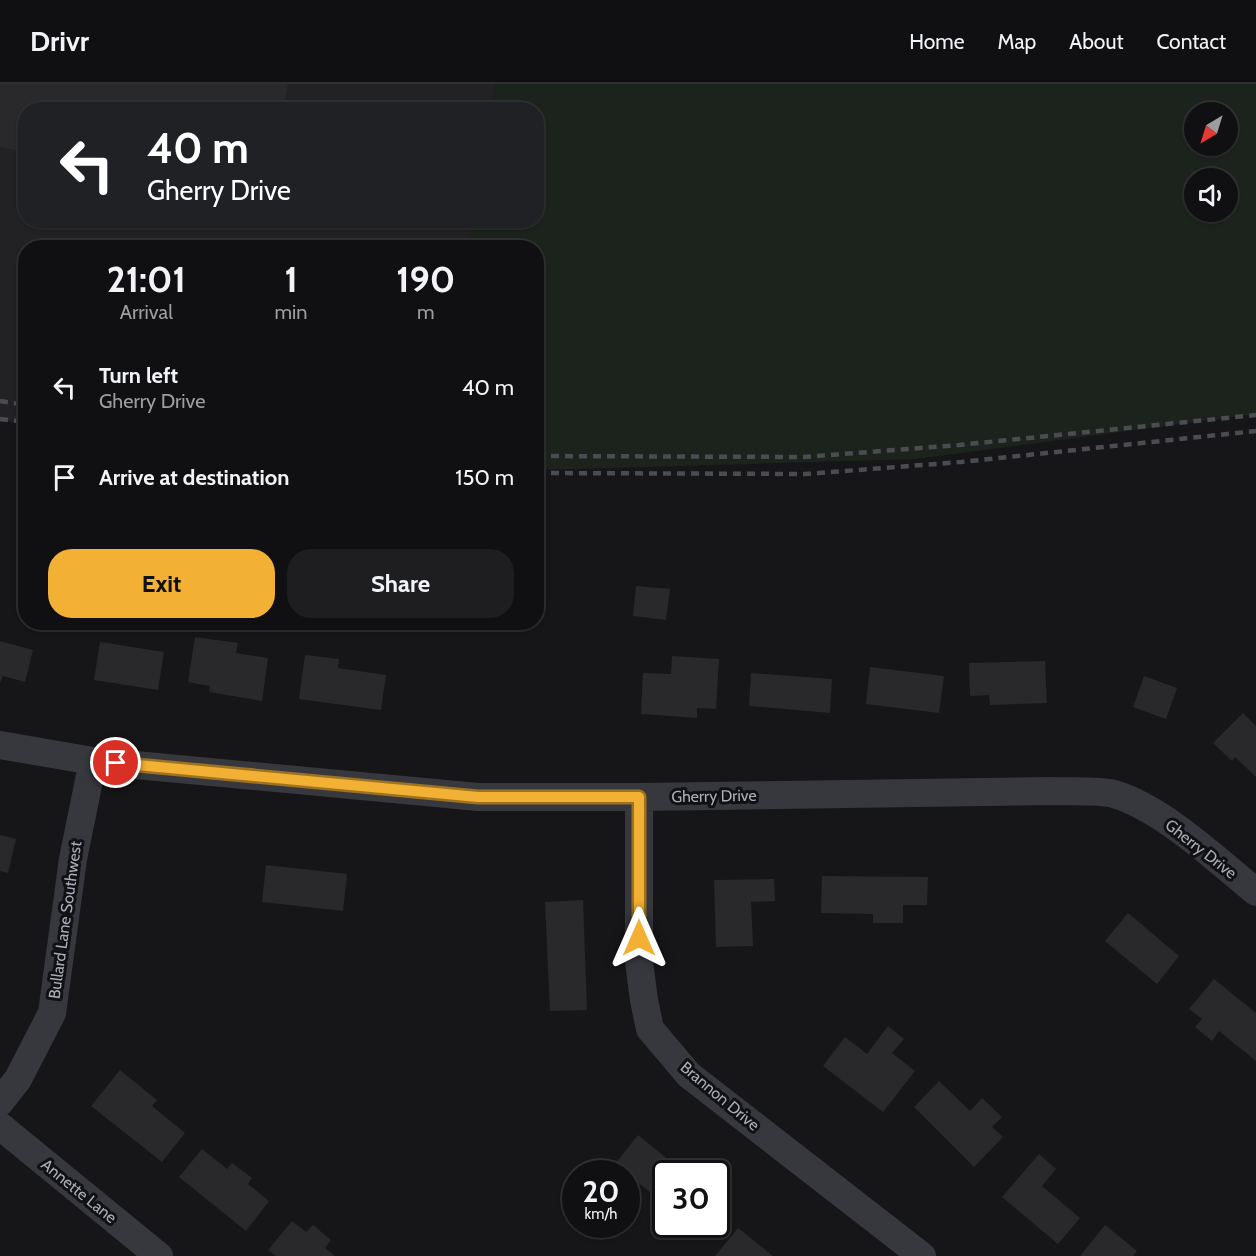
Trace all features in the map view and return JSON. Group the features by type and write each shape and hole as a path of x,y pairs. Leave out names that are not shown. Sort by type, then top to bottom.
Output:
{"street":[{"name":"Gherry Drive","path":"0,745 93,761 478,797 1053,791 1113,794 1142,806 1178,829 1256,892"},
{"name":"Bullard Lane Southwest","path":"0,1102 18,1079 52,1012 73,859 93,761"},
{"name":"Brannon Drive","path":"639,797 639,962 650,1029 689,1075 922,1256"},
{"name":"Annette Lane","path":"0,1126 159,1256"}],"shaded area":[{"path":"0,84 495,84 492,102 18,102 18,228 471,228 469,240 18,240 18,423 0,420"},
{"path":"495,84 1256,84 1256,414 916,459 544,470 544,240 469,240 471,228 544,228 544,102 492,102"}],"building":[{"path":"0,84 288,84 284,102 18,102 18,150 0,147"},
{"path":"636,586 670,589 666,620 633,616"},
{"path":"195,637 238,643 236,653 268,658 262,701 209,692 210,686 188,682"},
{"path":"0,641 33,650 25,682 3,676 0,683"},
{"path":"100,642 164,652 158,690 94,680"},
{"path":"305,655 339,659 338,668 386,675 381,710 299,699"},
{"path":"672,656 719,659 716,709 697,708 697,718 641,714 643,673 671,674"},
{"path":"1045,661 1047,703 990,705 989,695 970,696 969,663"},
{"path":"870,667 944,676 939,713 866,704"},
{"path":"751,673 832,679 830,713 749,706"},
{"path":"1144,676 1177,688 1166,719 1133,707"},
{"path":"1243,713 1256,726 1256,777 1235,757 1232,761 1213,743"},
{"path":"0,835 16,839 8,873 0,871"},
{"path":"266,865 347,874 343,911 262,902"},
{"path":"822,876 928,877 927,905 903,905 903,923 873,923 873,914 821,913"},
{"path":"774,879 775,901 751,902 753,946 716,947 714,880"},
{"path":"583,900 587,1010 550,1011 545,902"},
{"path":"1128,913 1179,956 1157,984 1105,941"},
{"path":"1214,979 1256,1013 1256,1061 1219,1031 1212,1041 1195,1027 1202,1019 1189,1009"},
{"path":"888,1026 904,1039 892,1053 915,1071 883,1112 823,1066 845,1037 867,1054"},
{"path":"120,1070 157,1100 152,1106 185,1133 162,1162 91,1106"},
{"path":"939,1081 970,1111 982,1098 1002,1117 992,1127 1003,1137 974,1167 914,1107"},
{"path":"638,1135 669,1160 652,1160 652,1194 640,1184 640,1160 618,1160"},
{"path":"202,1149 227,1169 232,1163 252,1178 248,1184 269,1201 246,1231 179,1177"},
{"path":"1039,1154 1056,1169 1042,1186 1080,1218 1058,1244 1002,1197"},
{"path":"292,1221 306,1232 313,1225 331,1240 325,1248 335,1256 276,1256 268,1250"},
{"path":"1105,1225 1137,1251 1133,1256 1080,1256"},
{"path":"738,1228 773,1256 715,1256"}],"railway":[{"path":"0,401 18,404"},
{"path":"544,456 804,457 959,445 1256,415"},
{"path":"0,419 18,421"},
{"path":"544,473 806,474 961,462 1256,431"}],"route":[{"path":"116,763 478,797 639,797 639,938"}]}
